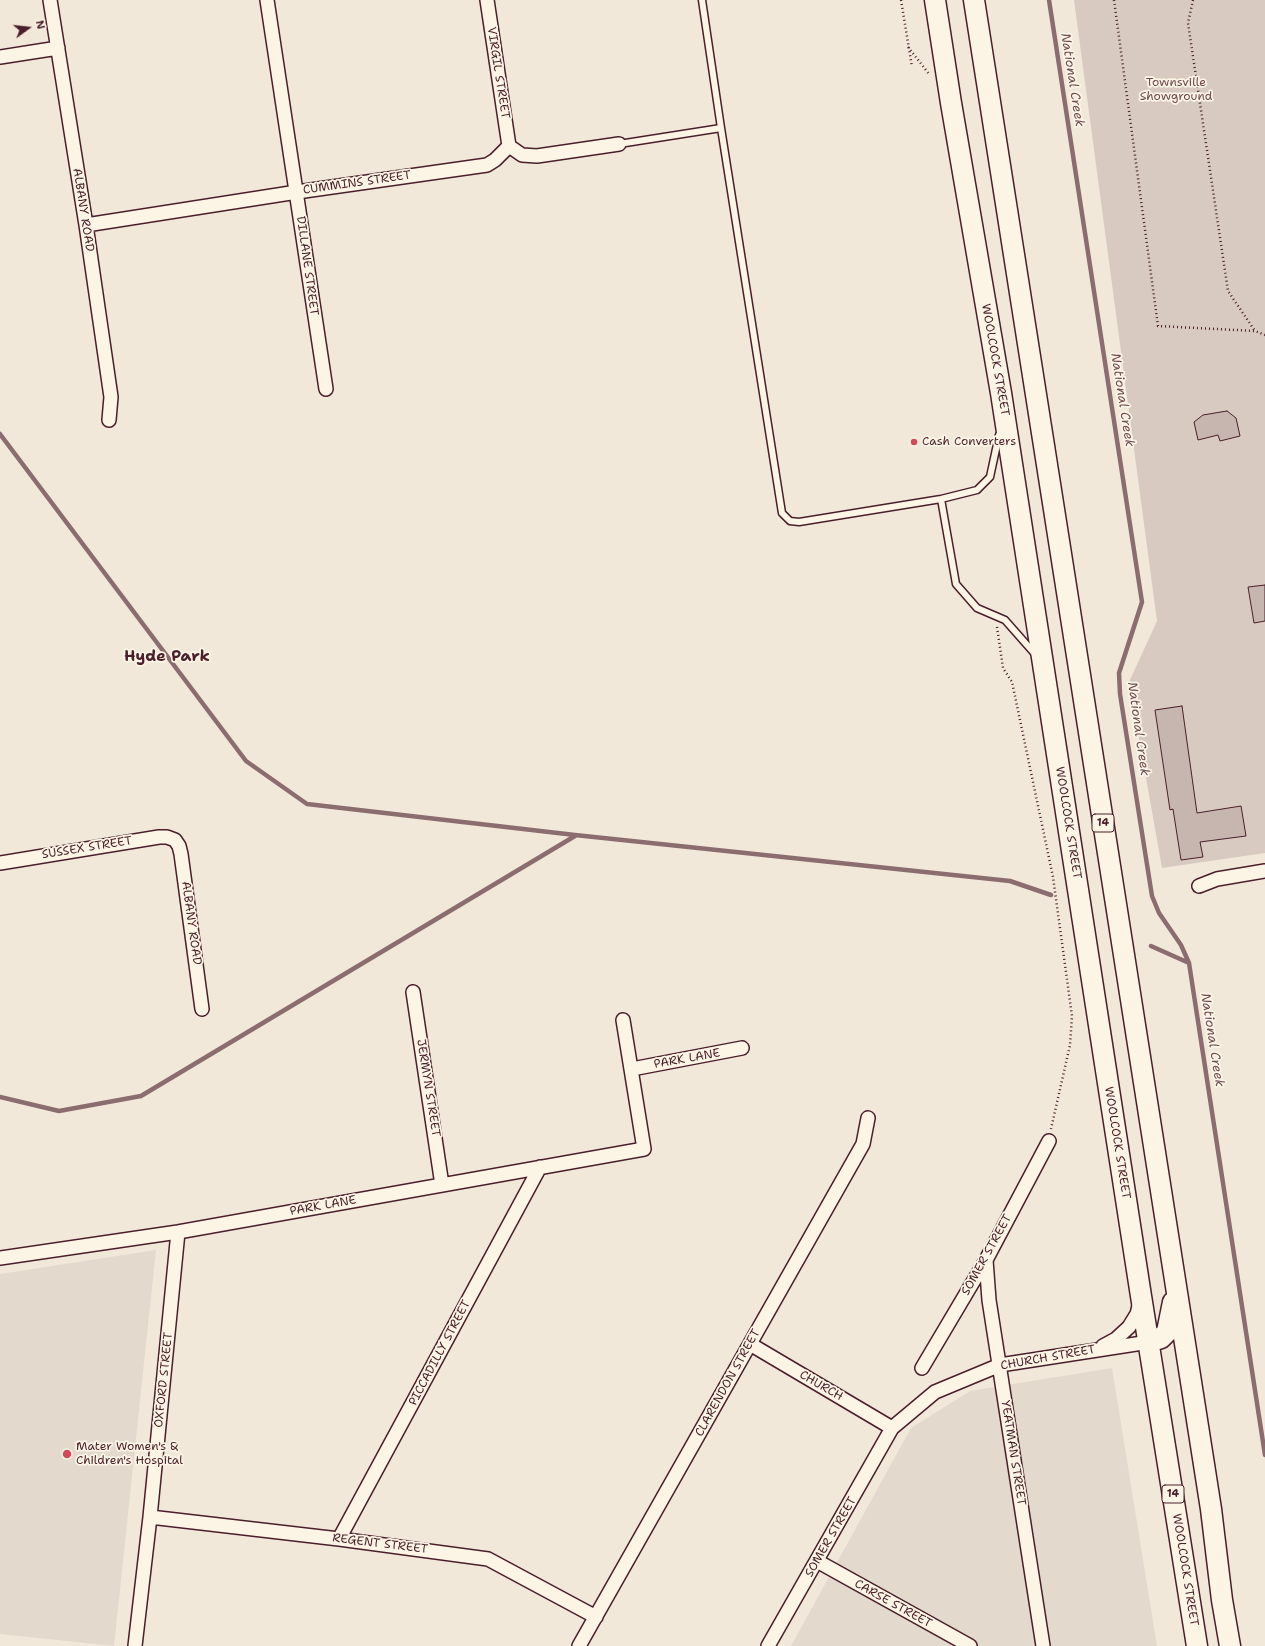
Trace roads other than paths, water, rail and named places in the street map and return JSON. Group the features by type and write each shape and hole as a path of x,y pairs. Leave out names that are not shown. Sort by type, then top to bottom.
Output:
{"main road":[{"path":"921,0 951,103"},
{"name":"WOOLCOCK STREET","path":"935,0 951,103 1001,393 1141,1296 1197,1646"},
{"name":"14","path":"974,0 1211,1509 1222,1600 1230,1646"},
{"path":"1149,1342 1161,1338 1167,1332 1176,1288"}],"street":[{"name":"ALBANY ROAD","path":"50,0 86,225 111,397 109,420"},
{"name":"DILLANE STREET","path":"267,0 326,389"},
{"name":"VIRGIL STREET","path":"487,0 509,146"},
{"path":"0,57 58,48"},
{"path":"509,146 522,155 536,156 618,144"},
{"name":"CUMMINS STREET","path":"86,225 297,192 487,165 495,160 509,146"},
{"name":"SUSSEX STREET","path":"0,863 159,836 175,840"},
{"name":"ALBANY ROAD","path":"175,840 179,846 181,854 202,1009"},
{"path":"1199,886 1217,879 1265,871"},
{"name":"JERMYN STREET","path":"413,992 442,1185"},
{"path":"623,1020 632,1068"},
{"name":"PARK LANE","path":"0,1258 178,1232 644,1148 632,1068 742,1048"},
{"name":"CLARENDON STREET","path":"579,1646 863,1144 868,1118"},
{"name":"SOMER STREET","path":"922,1368 986,1260 1049,1141"},
{"name":"PICCADILLY STREET","path":"339,1539 540,1167"},
{"name":"OXFORD STREET","path":"135,1646 150,1517 178,1232"},
{"name":"YEATMAN STREET","path":"986,1260 989,1295 1043,1646"},
{"path":"1094,1350 1116,1339 1129,1327 1137,1314 1141,1296"},
{"name":"CHURCH STREET","path":"892,1428 935,1392 1000,1365 1149,1342"},
{"name":"CHURCH","path":"750,1344 892,1428"},
{"name":"SOMER STREET","path":"768,1646 892,1428"},
{"name":"REGENT STREET","path":"150,1517 339,1539 488,1559 596,1617"},
{"name":"CARSE STREET","path":"817,1561 970,1646"}],"lane":[{"path":"702,0 782,513 790,521 799,522 941,500 978,490 990,477 998,442 1001,393"},
{"path":"618,144 721,128"},
{"path":"941,500 956,584 977,608 1005,620 1044,666"}],"waterway":[{"name":"National Creek","path":"1049,0 1142,602 1119,673 1120,694 1152,896 1159,913 1181,945 1189,963 1265,1455"},
{"path":"0,434 246,761 307,804 575,835 1010,881 1051,895"},
{"path":"0,1097 59,1111 141,1096 575,836"},
{"path":"1151,946 1189,963"}],"place":[{"name":"Cash Converters","path":"914,442"},
{"name":"Mater Women's & Children's Hospital","path":"67,1454"}],"district":[{"name":"Hyde Park","path":"167,657"}],"park label":[{"name":"Townsville Showground","path":"1176,90"}]}
